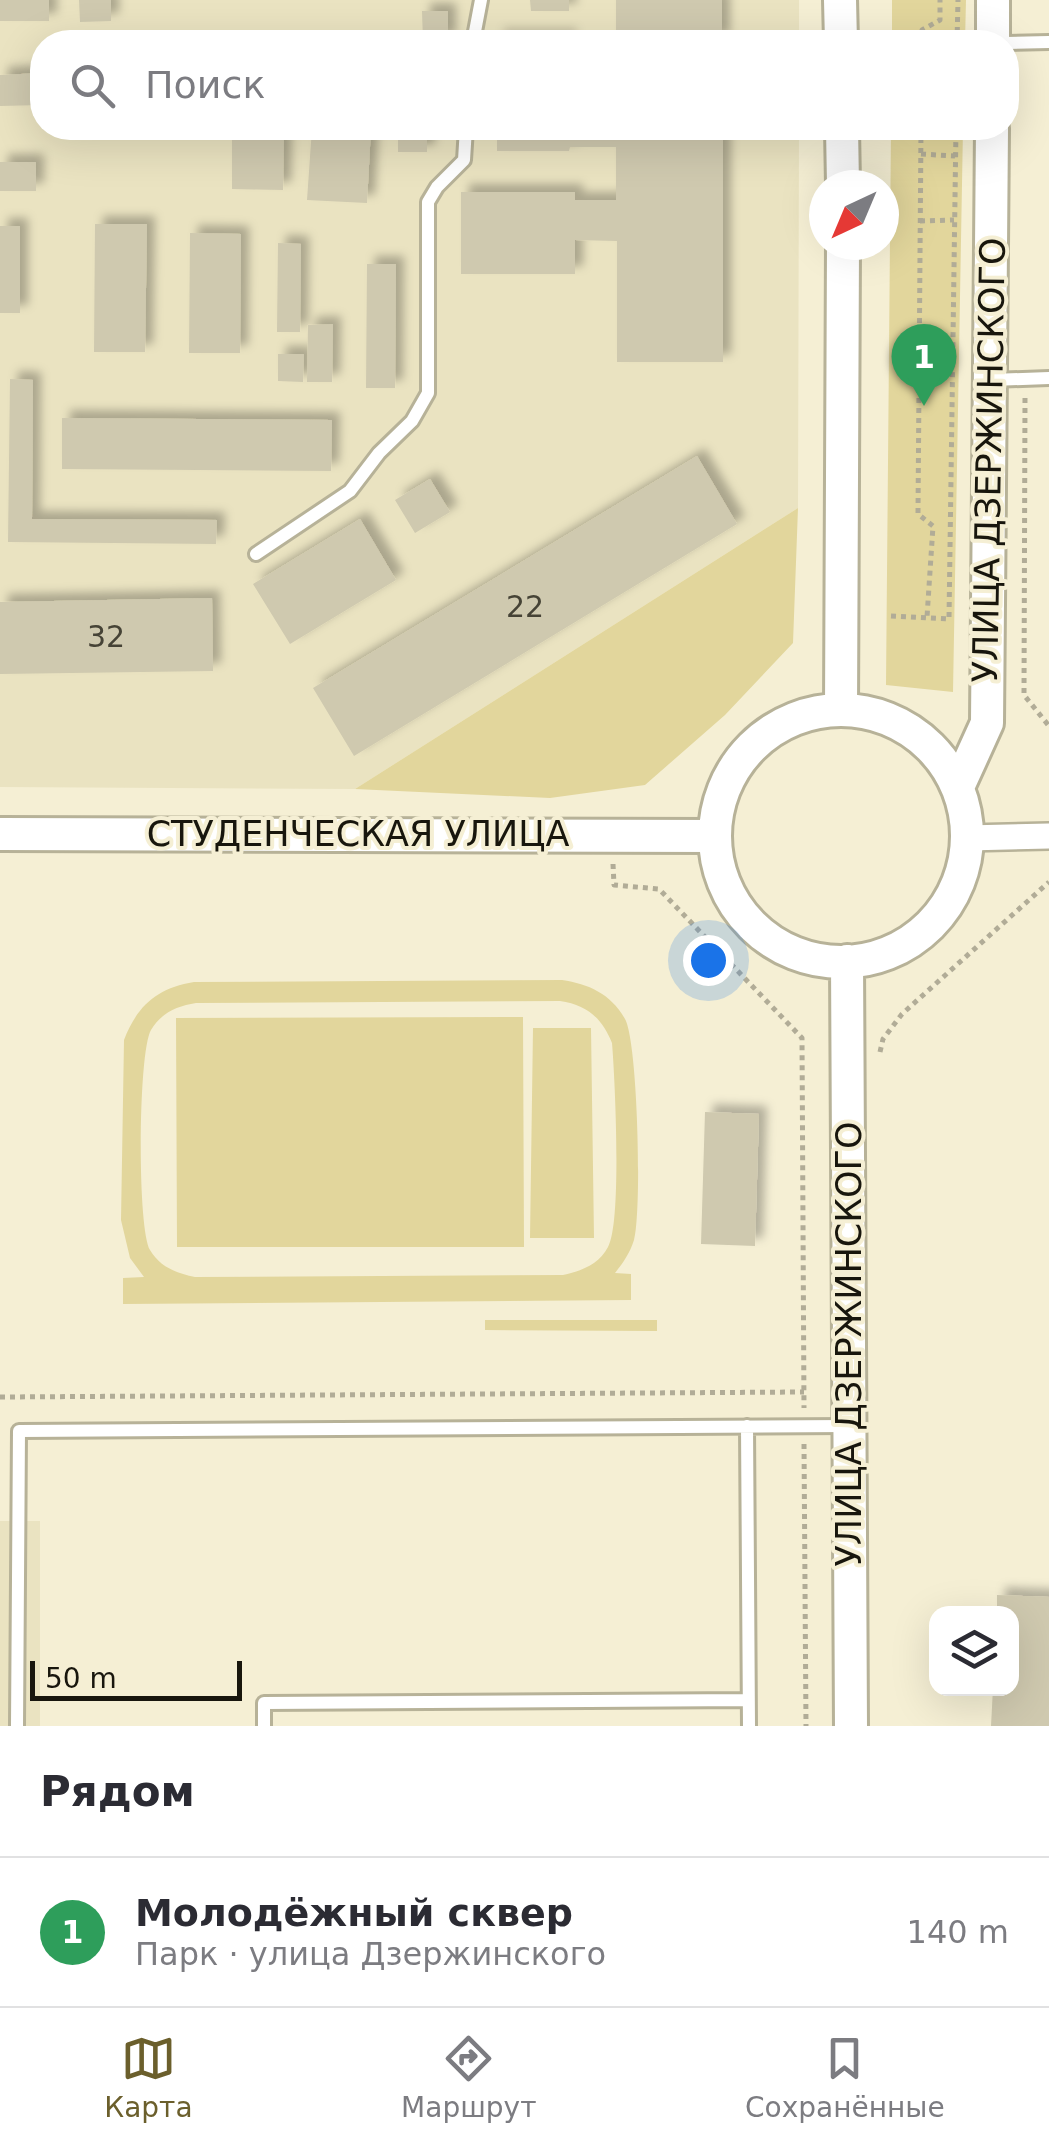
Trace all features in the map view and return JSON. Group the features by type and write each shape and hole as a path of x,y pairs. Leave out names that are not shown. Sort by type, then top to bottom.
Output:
{"street":[{"path":"840,0 841,30"},
{"path":"992,30 993,0"},
{"path":"842,140 842,170"},
{"name":"УЛИЦА ДЗЕРЖИНСКОГО","path":"958,787 987,723 992,140"},
{"path":"841,710 843,260"},
{"path":"828,709 867,712 906,726 937,752 958,787 968,822 966,858 958,886 944,911 924,932 900,948 874,958 836,962 798,955 765,937 738,910 721,876 715,836 717,808 732,771 757,741 790,720 828,709"},
{"name":"СТУДЕНЧЕСКАЯ УЛИЦА","path":"0,834 715,836"},
{"path":"967,838 1049,836"},
{"name":"УЛИЦА ДЗЕРЖИНСКОГО","path":"848,961 851,1726"}],"lane":[{"path":"476,30 481,0"},
{"path":"1019,42 1049,42"},
{"path":"256,554 350,491 379,453 412,420 428,394 428,202 464,160 465,140"},
{"path":"989,380 1049,378"},
{"path":"746,1426 749,1726"},
{"path":"17,1726 19,1430 850,1426"},
{"path":"264,1726 264,1702 748,1700"}],"path":[{"path":"922,30 940,20 940,0"},
{"path":"957,30 958,0"},
{"path":"921,140 918,514 933,526 950,526"},
{"path":"891,616 949,619 956,140"},
{"path":"921,154 955,156"},
{"path":"920,221 954,220"},
{"path":"1025,379 1024,695 1049,726"},
{"path":"933,526 933,542 950,542"},
{"path":"927,617 933,526"},
{"path":"612,835 614,885 659,888 802,1038 806,1726"},
{"path":"879,1056 884,1039 902,1014 1049,882"},
{"path":"0,1397 804,1392"}],"shaded area":[{"path":"0,0 799,0 799,30 30,30 30,140 799,140 798,508 355,789 0,787"},
{"path":"892,0 966,0 965,30 892,30"},
{"path":"891,140 963,140 953,692 886,685 890,260 899,260 899,170 891,170"},
{"path":"798,508 793,643 725,715 645,785 550,798 355,789"},
{"path":"562,980 581,984 606,997 625,1019 633,1059 636,1223 634,1240 615,1273 631,1274 631,1300 123,1304 123,1278 144,1277 130,1258 121,1220 124,1040 135,1017 150,1000 194,982","holes":["560,1001 592,1014 612,1043 615,1210 608,1247 589,1266 563,1275 195,1277 169,1268 150,1250 141,1177 144,1071 151,1030 170,1011 196,1003"]},
{"path":"523,1017 524,1247 177,1247 176,1018"},
{"path":"533,1028 591,1028 594,1238 530,1238"},
{"path":"485,1320 657,1320 657,1331 485,1330"},
{"path":"0,1521 40,1521 40,1726 0,1726"}],"building":[{"path":"0,0 49,0 49,21 0,21"},
{"path":"79,0 111,0 111,21 80,22"},
{"path":"530,0 569,0 569,11 531,11"},
{"path":"616,0 722,0 722,30 616,30"},
{"path":"422,11 448,11 448,30 423,30"},
{"path":"30,74 30,105 0,106 0,75"},
{"path":"232,140 284,140 283,190 232,189"},
{"path":"311,140 370,140 367,203 307,200"},
{"path":"398,140 427,140 427,152 398,152"},
{"path":"497,140 723,140 723,362 617,362 617,241 575,240 575,274 461,274 461,192 575,192 575,200 616,200 616,147 497,151"},
{"path":"0,162 36,162 36,191 0,191"},
{"path":"95,224 147,224 145,352 94,352"},
{"path":"0,226 20,226 20,313 0,313"},
{"path":"190,233 241,234 240,353 189,353"},
{"path":"278,243 301,244 300,332 277,332"},
{"path":"367,264 396,264 395,388 366,388"},
{"path":"333,324 332,382 307,382 308,325"},
{"path":"278,354 304,354 303,382 278,381"},
{"path":"10,379 33,380 32,519 217,520 216,544 8,542"},
{"path":"62,418 332,420 331,471 62,469"},
{"path":"697,456 737,524 354,756 313,688"},
{"path":"430,479 450,512 415,533 395,500"},
{"path":"360,519 396,580 290,644 253,584"},
{"path":"212,598 213,671 0,674 0,602"},
{"path":"705,1112 759,1114 755,1246 701,1244"},
{"path":"997,1595 1049,1597 1049,1726 991,1726 993,1696 1019,1696 1019,1606 997,1606"}],"place":[{"name":"Молодёжный сквер","path":"924,406"}]}
